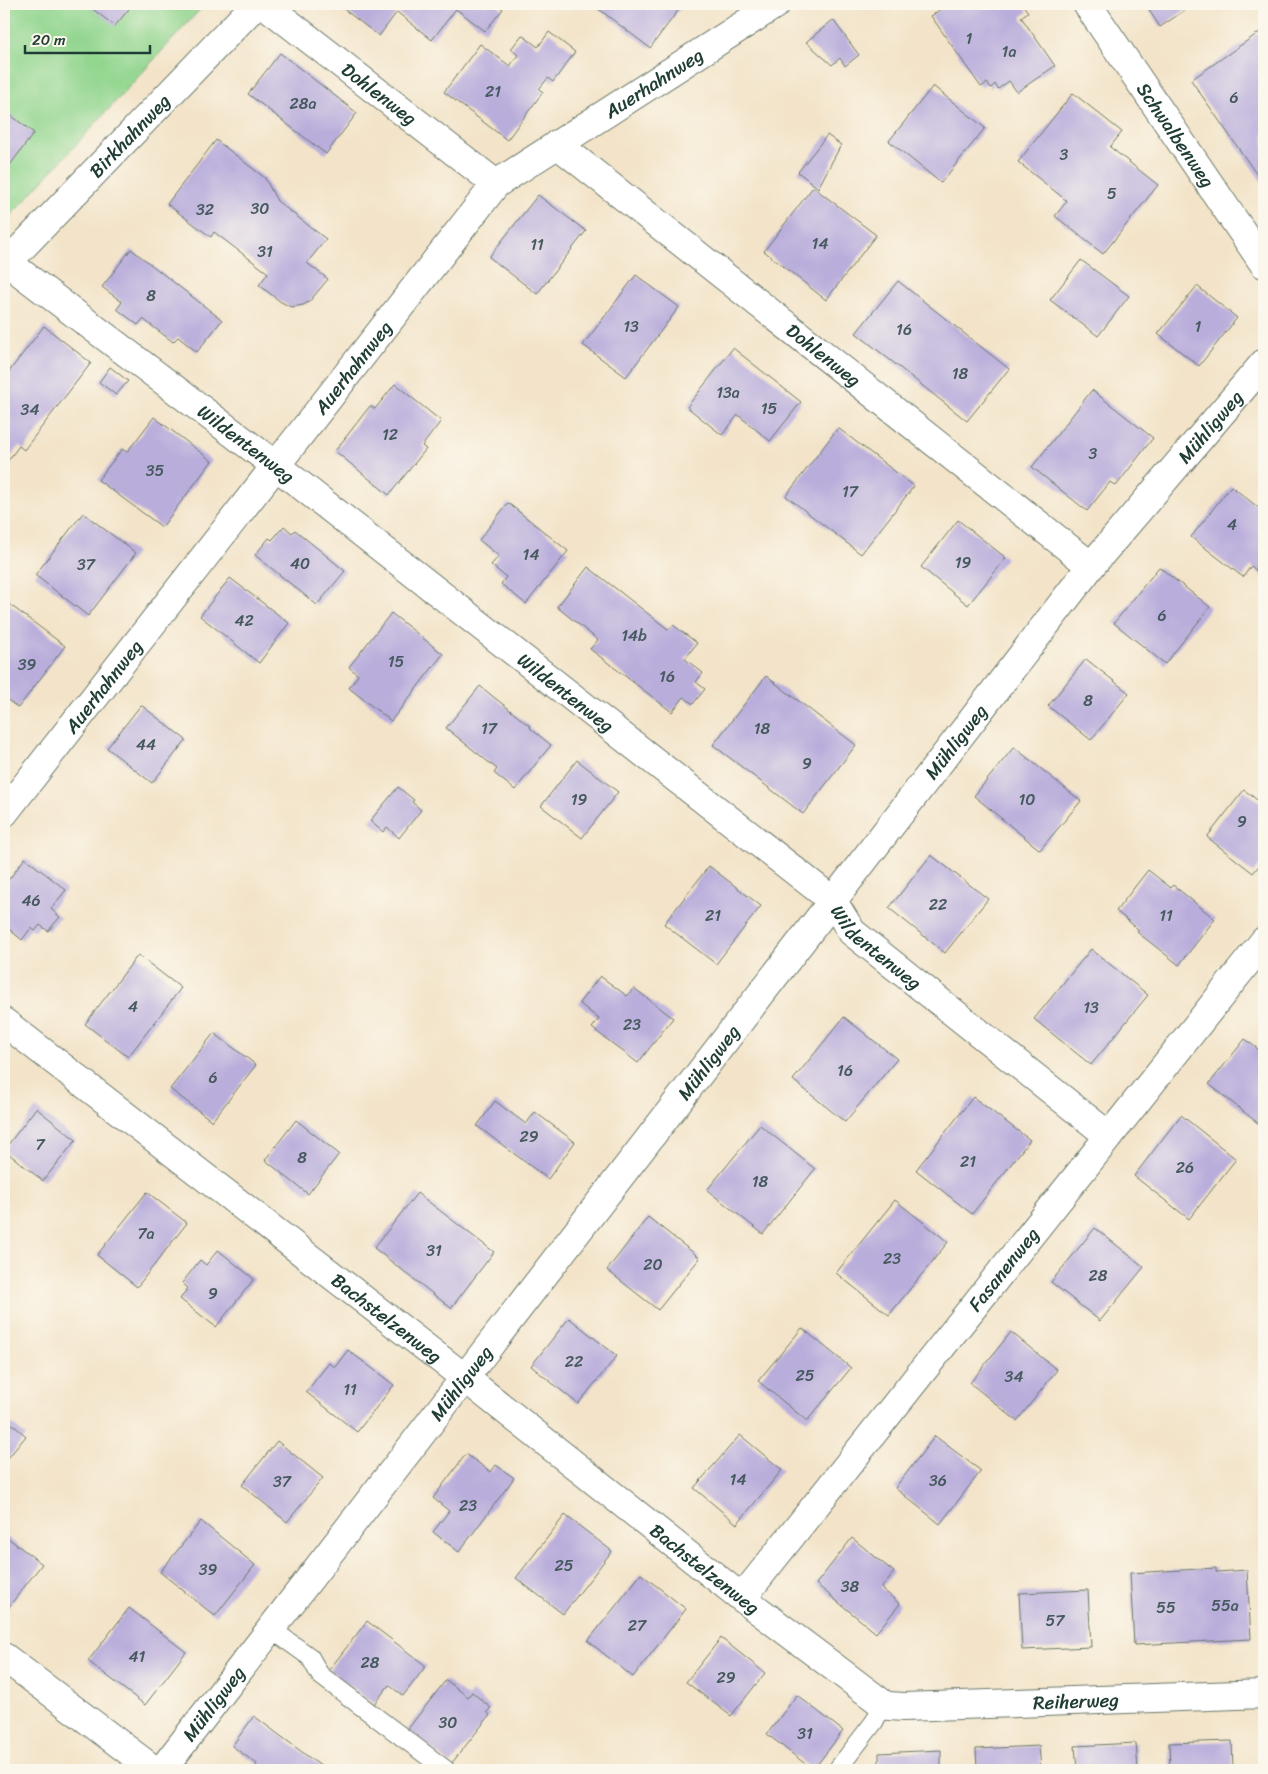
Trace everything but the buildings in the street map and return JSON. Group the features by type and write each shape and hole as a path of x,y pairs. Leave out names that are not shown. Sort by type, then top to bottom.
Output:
{"street":[{"name":"Birkhahnweg","path":"5,262 256,4"},
{"name":"Dohlenweg","path":"264,4 496,184"},
{"name":"Auerhahnweg","path":"4,812 496,184 776,4"},
{"name":"Schwalbenweg","path":"1087,4 1264,264"},
{"name":"Dohlenweg","path":"557,144 1091,566"},
{"name":"Wildentenweg","path":"5,262 275,465 832,900 852,932 1109,1136"},
{"name":"Mühligweg","path":"165,1768 1091,566 1264,363"},
{"name":"Fasanenweg","path":"742,1598 1264,941"},
{"name":"Bachstelzenweg","path":"4,1022 465,1378 742,1598 886,1705"},
{"path":"4,1657 165,1768"},
{"name":"Reiherweg","path":"886,1705 904,1707 1264,1694"}],"lane":[{"path":"271,1629 310,1657 320,1675 446,1770"},
{"path":"837,1770 886,1705"}],"green space":[{"path":"4,4 205,4 4,223"}]}
